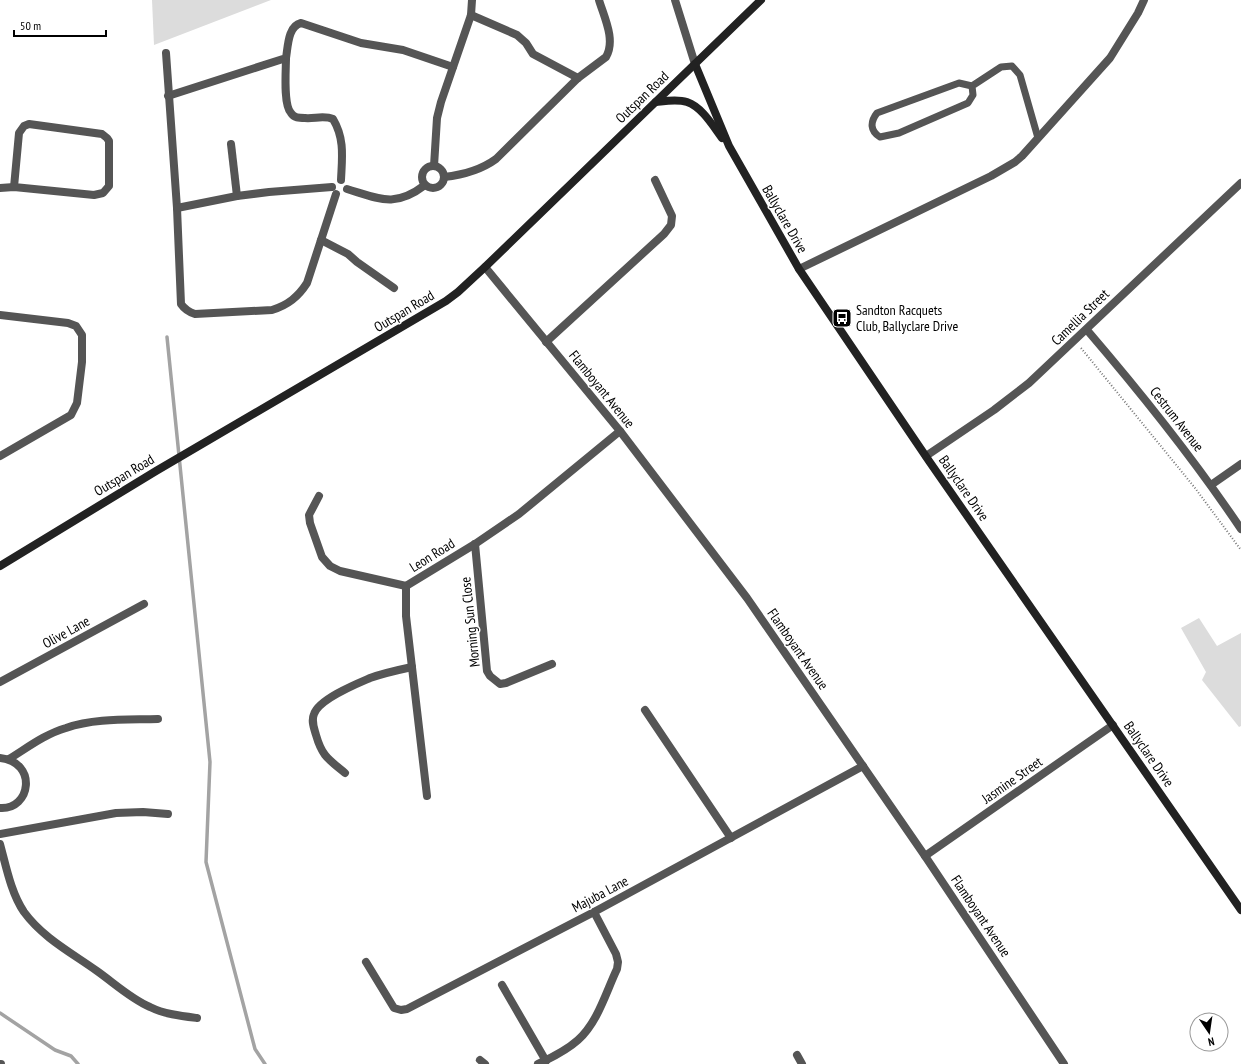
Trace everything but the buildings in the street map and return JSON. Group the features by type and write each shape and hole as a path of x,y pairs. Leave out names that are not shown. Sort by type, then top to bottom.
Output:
{"street":[{"path":"434,166 437,118 441,102 471,15 472,0"},
{"path":"444,178 472,171 488,165 496,159 578,78 606,57 609,53 610,42 599,0"},
{"path":"675,0 695,64"},
{"name":"Outspan Road","path":"0,566 163,467 439,306 458,292 761,0"},
{"path":"799,269 1001,171 1015,162 1110,58 1138,13 1144,0"},
{"path":"471,15 517,36 526,43 533,54 578,78"},
{"path":"341,180 342,137 333,119 325,117 315,119 295,117 288,110 286,91 286,58 292,29 297,24 302,22 361,43 403,50 453,67"},
{"path":"166,53 177,208 181,304 188,312 195,314 272,310 281,307 300,293 307,283 321,240 335,182 341,180"},
{"path":"168,96 286,58"},
{"name":"Ballyclare Drive","path":"695,64 729,146 799,269 926,456 1241,910"},
{"path":"656,102 674,100 687,102 694,105 705,116 729,146"},
{"path":"0,188 14,186 94,195 102,193 109,186 109,141 102,134 29,124 24,126 19,132 14,186"},
{"path":"231,144 237,196"},
{"path":"434,166 441,170 444,178 443,182 437,187 429,187 425,185 422,177 423,173 429,167 434,166"},
{"path":"177,208 237,196 269,192 334,191 340,196 344,194 347,189 346,184 341,180"},
{"path":"546,342 664,234 671,225 672,216 655,180"},
{"name":"Camellia Street","path":"926,456 1012,397 1029,383 1087,330 1241,183"},
{"path":"347,189 385,200 403,198 416,192 425,185"},
{"path":"321,240 348,254 394,288"},
{"name":"Flamboyant Avenue","path":"485,266 620,431 747,598 925,856 1064,1064"},
{"path":"0,315 68,323 76,326 82,335 82,362 77,403 71,415 0,456"},
{"name":"Cestrum Avenue","path":"1087,330 1150,406 1211,485 1241,529"},
{"name":"Leon Road","path":"427,796 406,616 406,586 475,544 519,514 620,431"},
{"path":"1211,485 1241,464"},
{"path":"319,496 309,515 310,523 322,557 330,566 340,571 406,586"},
{"name":"Morning Sun Close","path":"475,544 487,671 490,676 500,684 506,683 552,664"},
{"name":"Olive Lane","path":"0,682 144,604"},
{"path":"345,773 329,760 320,749 313,724 316,709 323,702 370,678 412,667"},
{"path":"645,710 731,838"},
{"path":"4,758 50,734 82,723 158,719"},
{"name":"Jasmine Street","path":"925,856 1113,725"},
{"path":"0,808 11,806 19,801 24,794 26,786 26,777 22,769 16,763 4,758"},
{"name":"Majuba Lane","path":"366,962 394,1008 401,1010 414,1005 594,912 863,766"},
{"path":"0,834 116,813 143,812 168,814"},
{"path":"0,844 15,893 24,911 38,928 57,944 135,999 149,1007 163,1013 197,1018"},
{"path":"502,984 542,1062 578,1040 595,1017 617,969 618,962 616,954 594,912"},
{"path":"797,1055 802,1064"}],"lane":[{"path":"972,86 973,95 968,103 899,133 880,137 876,135 872,128 872,120 877,114 959,83 972,86 1002,67 1012,66 1020,75 1038,138"}],"path":[{"path":"1075,353 1081,348 1195,488 1241,550"}],"shaded area":[{"path":"152,0 271,0 154,45"},
{"path":"1199,618 1217,646 1241,633 1241,726 1239,727 1202,680 1206,672 1181,628"}],"waterway":[{"path":"167,337 210,762 206,862 255,1049 265,1064"},
{"path":"0,1013 55,1050 71,1056 78,1064"}],"place":[{"name":"Sandton Racquets Club, Ballyclare Drive","path":"842,318"}]}
